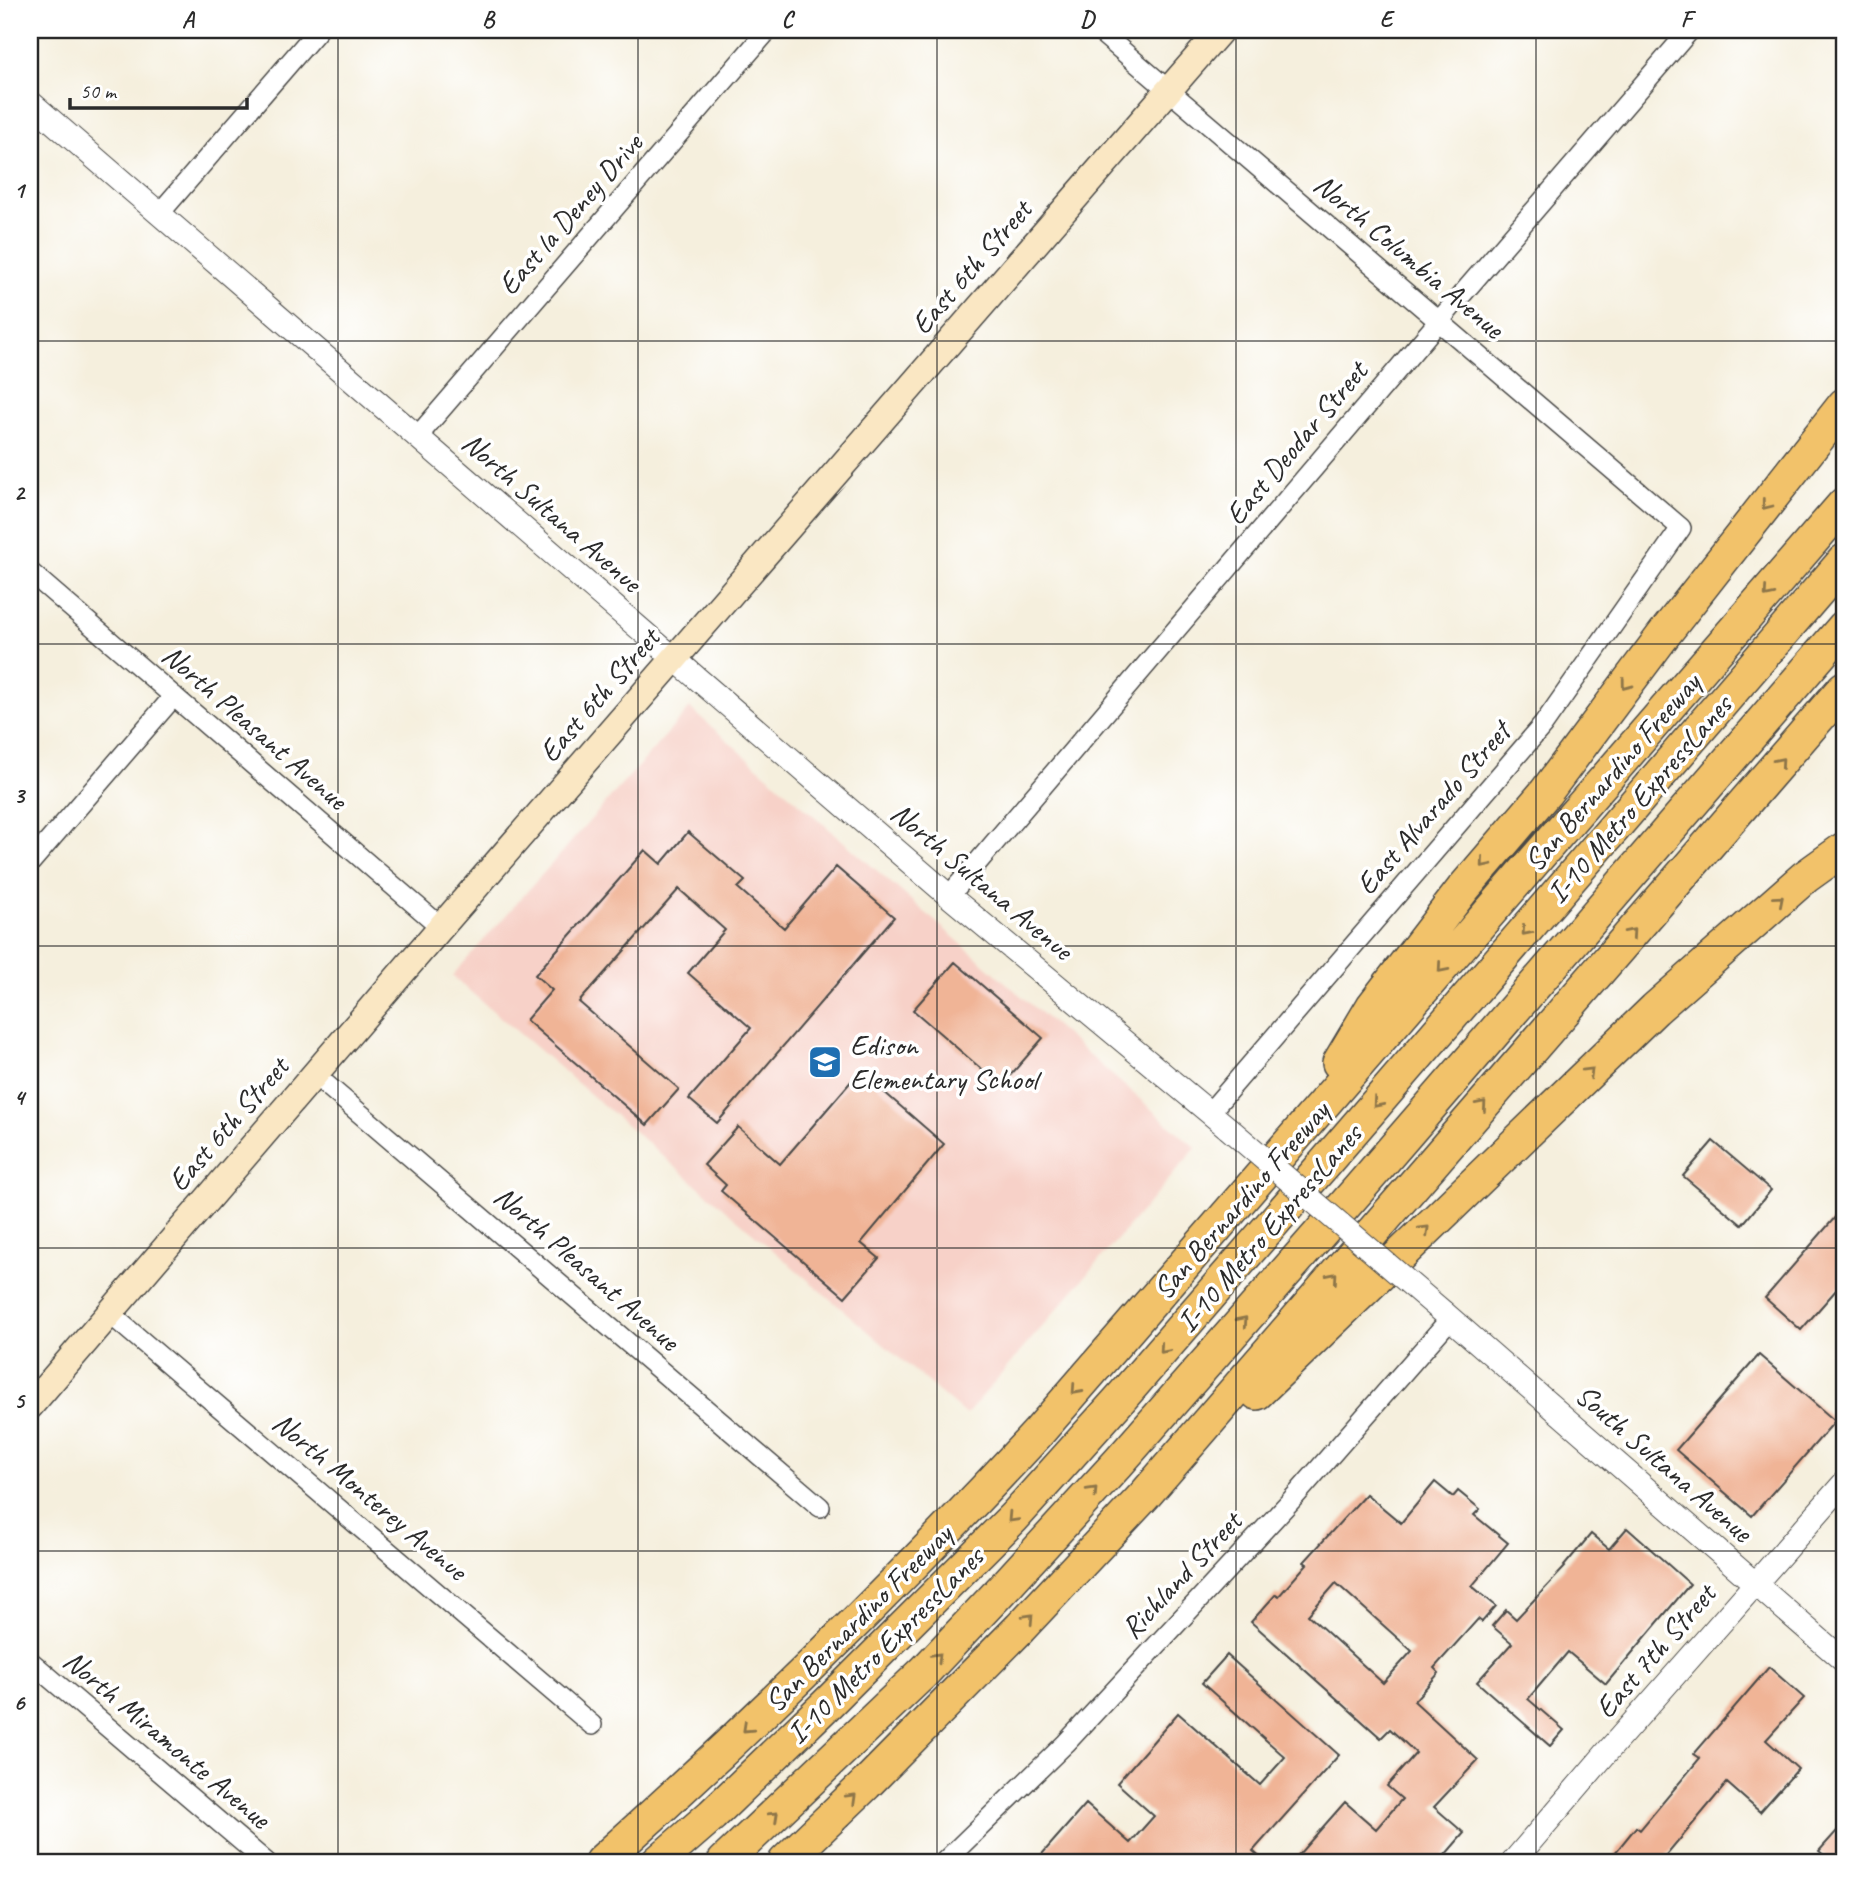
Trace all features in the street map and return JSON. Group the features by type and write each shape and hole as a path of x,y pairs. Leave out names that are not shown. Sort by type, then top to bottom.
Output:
{"highway":[{"path":"1297,1135 1373,1006 1463,889 1546,792 1665,634 1844,405"},
{"name":"San Bernardino Freeway","path":"601,1862 788,1689 957,1520 1117,1343 1844,504"},
{"name":"I-10 Metro ExpressLanes","path":"658,1862 712,1815 904,1630 1014,1517 1317,1173 1844,561"},
{"name":"I-10 Metro ExpressLanes","path":"724,1862 924,1671 1009,1583 1119,1462 1358,1190 1844,627"},
{"path":"785,1862 1020,1628 1144,1496 1844,688"},
{"path":"1144,1496 1345,1310 1655,1009 1805,877 1844,849"}],"main road":[{"name":"East 6th Street","path":"30,1406 441,927 1222,30"}],"street":[{"path":"159,214 318,30"},
{"name":"East la Deney Drive","path":"417,437 768,30"},
{"name":"North Columbia Avenue","path":"1098,30 1681,528"},
{"name":"East Deodar Street","path":"949,896 1690,30"},
{"name":"North Sultana Avenue","path":"30,102 949,896 1228,1128"},
{"name":"East Alvarado Street","path":"1210,1112 1543,725 1681,528"},
{"name":"North Pleasant Avenue","path":"30,572 441,927"},
{"path":"30,863 174,696"},
{"name":"North Pleasant Avenue","path":"315,1075 820,1507"},
{"name":"South Sultana Avenue","path":"1228,1128 1844,1661"},
{"name":"North Monterey Avenue","path":"109,1314 592,1725"},
{"name":"Richland Street","path":"944,1862 1066,1743 1297,1494 1446,1315"},
{"name":"East 7th Street","path":"1513,1862 1844,1483"},
{"name":"North Miramonte Avenue","path":"30,1661 266,1862"}],"shaded area":[{"name":"Edison Elementary School","path":"690,708 1196,1148 966,1415 452,976"}],"building":[{"path":"688,832 745,881 738,888 784,928 836,867 894,917 717,1123 689,1099 751,1028 688,973 725,930 679,889 579,1002 679,1089 647,1125 526,1020 552,990 535,975 645,850 661,864"},
{"path":"955,962 1043,1038 1001,1086 913,1010"},
{"path":"860,1071 944,1144 861,1243 879,1258 845,1297 721,1191 726,1185 704,1165 738,1127 780,1164"},
{"path":"1713,1141 1771,1190 1742,1225 1683,1176"},
{"path":"1844,1207 1844,1281 1801,1330 1765,1298"},
{"path":"1759,1355 1835,1421 1752,1516 1676,1450"},
{"path":"1435,1482 1453,1497 1458,1491 1480,1509 1474,1515 1508,1543 1472,1586 1496,1606 1482,1622 1478,1619 1434,1668 1439,1673 1414,1701 1478,1760 1434,1807 1464,1833 1439,1862 1292,1862 1345,1802 1376,1829 1402,1799 1387,1786 1416,1753 1390,1729 1381,1738 1251,1622 1276,1594 1279,1596 1307,1564 1304,1562 1366,1494 1401,1523","holes":["1336,1583 1412,1651 1383,1683 1308,1615"]},
{"path":"1627,1528 1690,1584 1606,1684 1568,1652 1528,1699 1564,1730 1550,1746 1477,1682 1512,1643 1492,1626 1506,1610 1516,1619 1565,1567 1591,1534 1609,1549"},
{"path":"1227,1655 1339,1755 1253,1851 1265,1862 1035,1862 1086,1804 1130,1843 1154,1816 1117,1783 1178,1713 1260,1785 1285,1757 1202,1683"},
{"path":"1769,1667 1804,1698 1766,1740 1798,1769 1760,1812 1727,1783 1661,1862 1624,1862 1614,1854 1636,1827 1640,1830 1700,1758 1694,1754"},
{"path":"1844,1823 1844,1862 1832,1862 1819,1851"}],"place":[{"name":"Edison Elementary School","path":"825,1062"}]}
